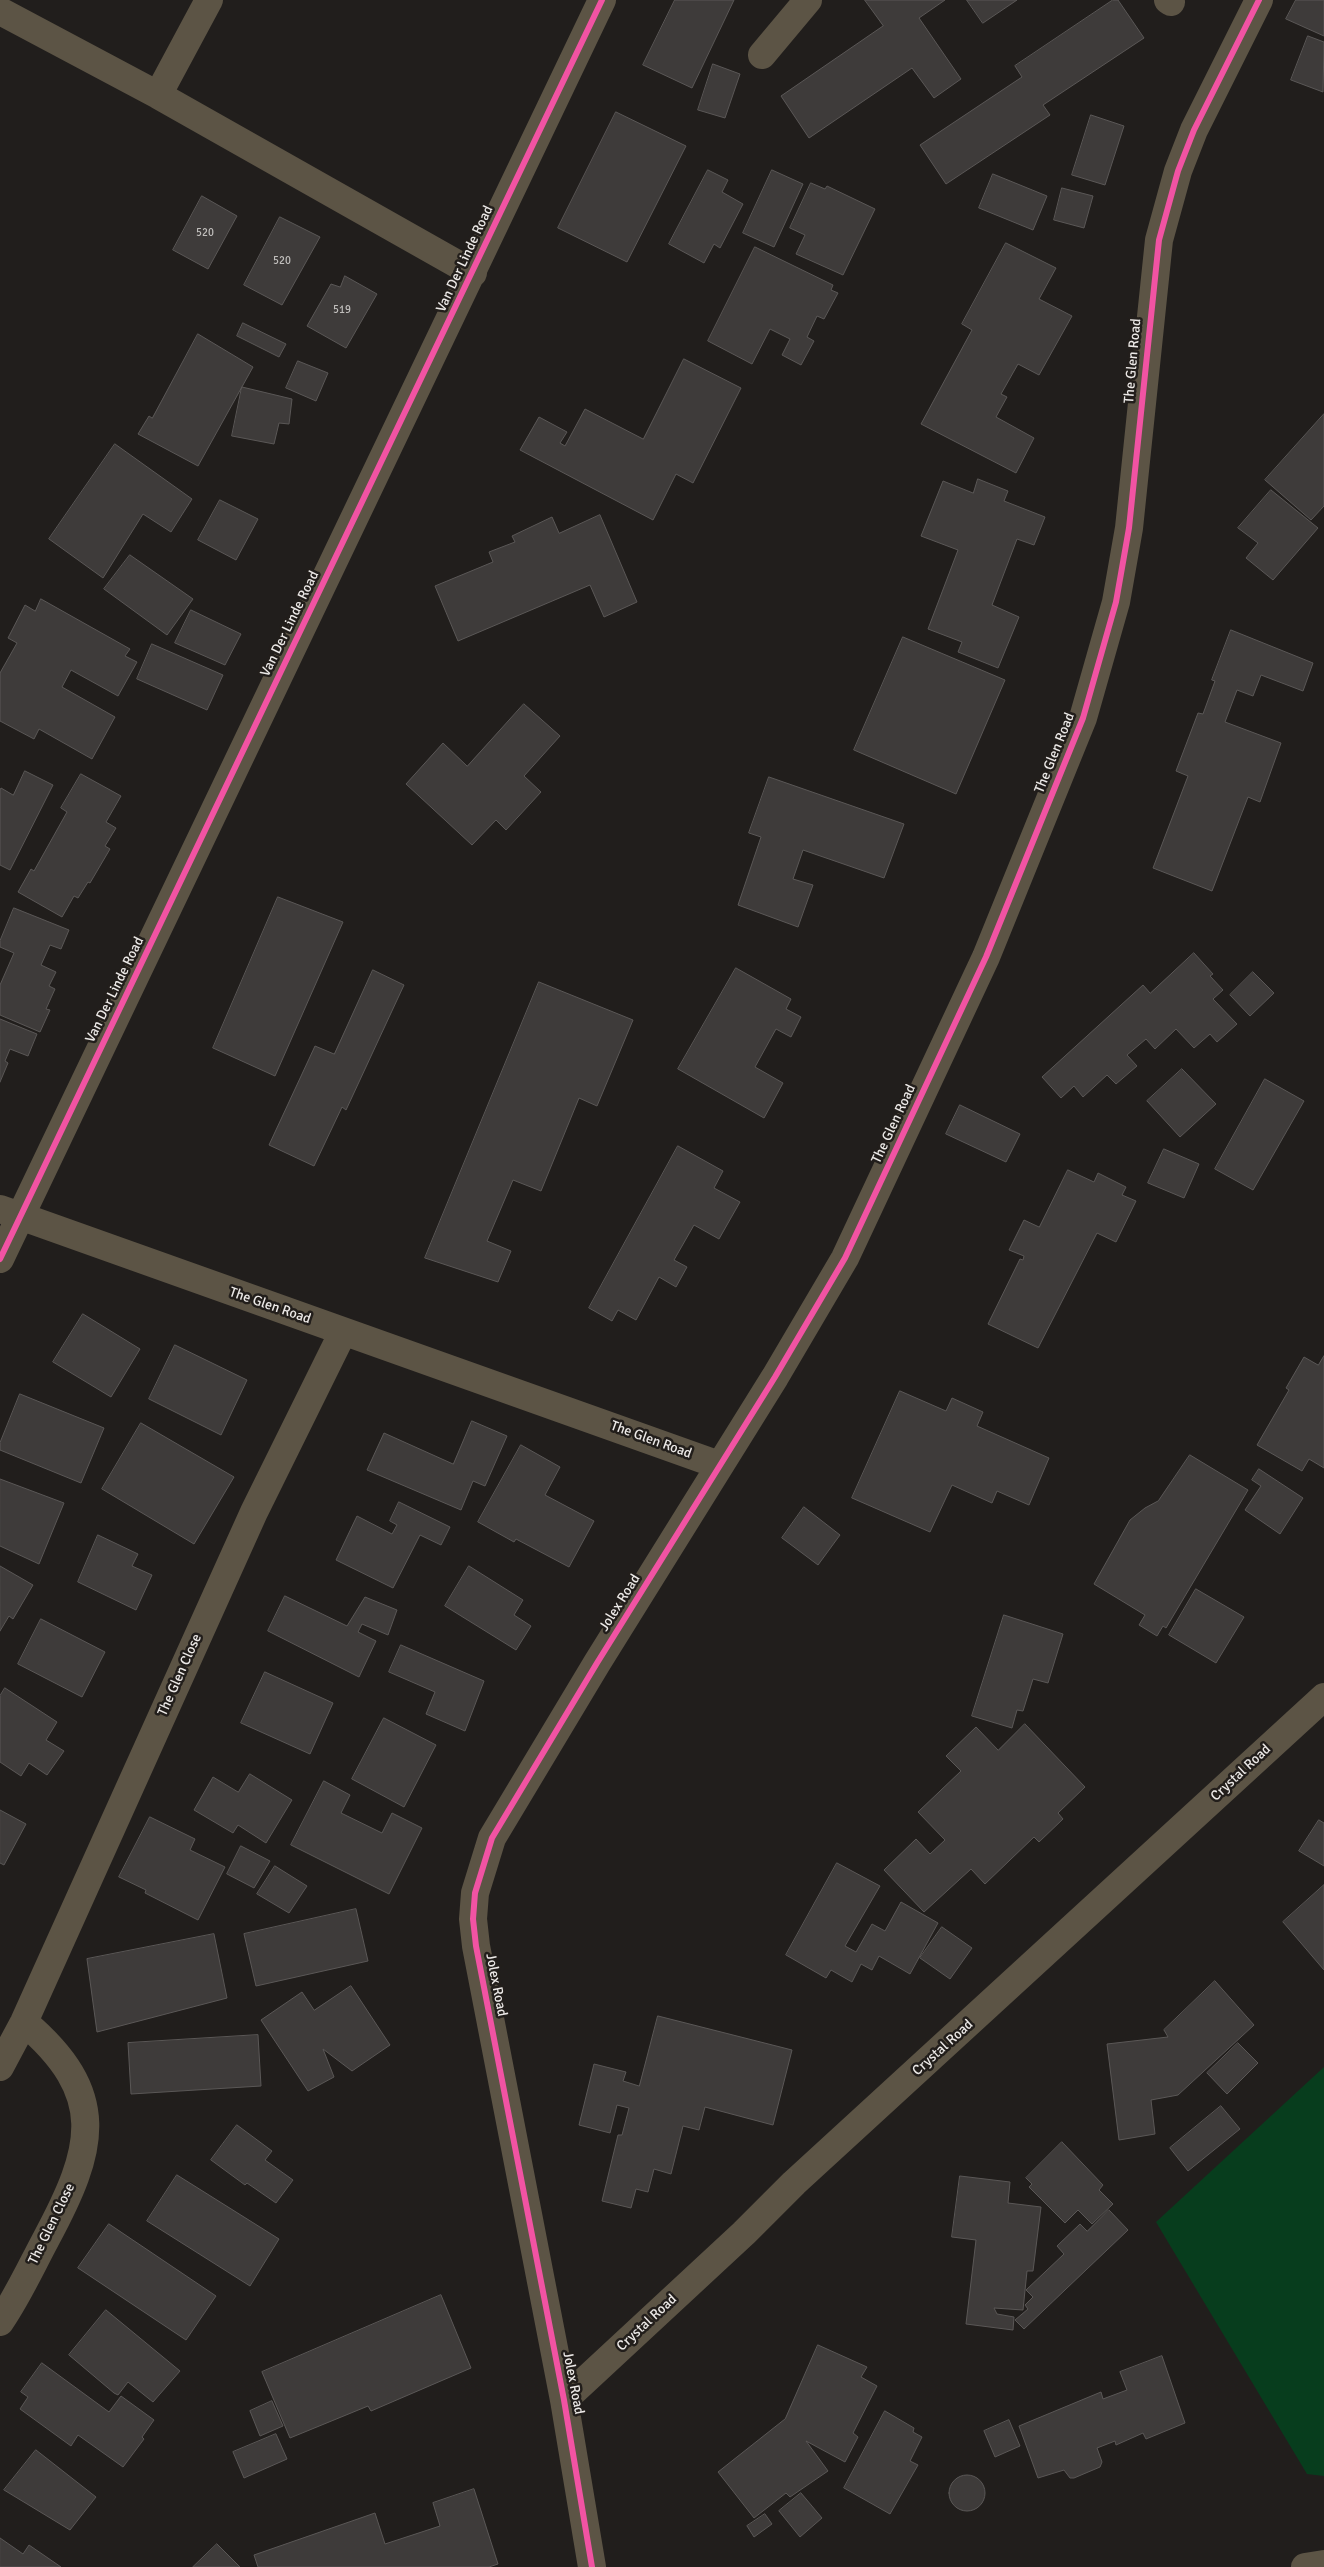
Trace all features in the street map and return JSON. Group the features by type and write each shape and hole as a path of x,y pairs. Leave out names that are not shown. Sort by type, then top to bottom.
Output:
{"street":[{"path":"158,95 209,0"},
{"name":"Van Der Linde Road","path":"0,1259 10,1212 473,273 602,0"},
{"path":"762,55 808,0"},
{"name":"The Glen Road","path":"10,1212 343,1332 504,1386 720,1465 775,1377 845,1258 986,957 1083,718 1116,602 1129,528 1159,240 1178,171 1194,130 1259,0"},
{"path":"0,11 158,95 473,273"},
{"name":"The Glen Close","path":"0,2067 24,2022 254,1512 343,1332"},
{"name":"Jolex Road","path":"592,2567 564,2400 476,1946 473,1919 475,1893 492,1838 720,1465"},
{"name":"Crystal Road","path":"564,2400 744,2233 794,2183 1324,1697"},
{"name":"The Glen Close","path":"0,2322 72,2188 86,2130 86,2114 75,2079 48,2043 24,2022"},
{"path":"1304,2567 1324,2564"}],"green space":[{"path":"1324,2067 1324,2476 1307,2474 1156,2222"}],"building":[{"path":"675,0 734,0 692,88 643,65"},
{"path":"865,0 945,0 919,18 961,79 934,98 912,68 809,138 781,96 883,26"},
{"path":"967,0 1017,0 983,23"},
{"path":"1113,0 1118,0 1144,38 1043,105 1050,115 946,184 920,145 1022,77 1015,66"},
{"path":"1296,0 1324,0 1324,36 1286,19"},
{"path":"1308,36 1324,42 1323,92 1291,80"},
{"path":"713,64 740,74 725,118 698,110"},
{"path":"616,112 686,146 627,262 558,228"},
{"path":"1091,115 1124,126 1105,185 1072,175"},
{"path":"708,170 728,180 722,192 743,204 720,248 714,244 704,263 669,244"},
{"path":"772,170 803,184 774,247 743,233"},
{"path":"993,174 1047,196 1033,230 979,208"},
{"path":"811,183 825,189 827,186 875,209 843,275 796,254 805,235 790,228"},
{"path":"1062,188 1093,196 1084,228 1054,220"},
{"path":"202,196 237,216 208,269 173,250"},
{"path":"280,217 320,237 282,305 244,285"},
{"path":"1006,243 1056,268 1039,299 1072,316 1039,375 1018,364 1001,394 1007,397 996,417 1034,438 1016,473 921,424 972,330 962,324"},
{"path":"755,247 833,285 831,290 838,293 824,319 817,316 807,337 814,341 801,365 782,355 790,339 770,329 752,364 708,341"},
{"path":"345,276 377,294 346,348 307,326 331,284 340,287"},
{"path":"243,323 286,344 279,357 237,336"},
{"path":"198,334 253,367 198,466 138,434 149,416 152,418"},
{"path":"684,359 741,388 693,483 676,474 653,520 520,450 539,417 567,432 560,443 565,446 585,409 643,439"},
{"path":"298,361 328,373 316,401 286,388"},
{"path":"242,387 292,399 289,424 279,423 274,444 232,436"},
{"path":"1324,414 1324,506 1311,520 1265,480"},
{"path":"115,444 192,499 171,532 143,514 103,578 49,539"},
{"path":"978,479 1008,491 1004,501 1045,517 1034,545 1017,539 992,605 1019,617 998,668 958,652 962,642 928,629 958,550 921,536 943,481 973,493"},
{"path":"1271,490 1318,528 1273,580 1246,558 1258,543 1238,528"},
{"path":"220,500 258,519 236,560 198,540"},
{"path":"600,515 637,602 604,617 590,585 458,641 435,586 493,562 489,552 515,542 512,536 552,517 559,533"},
{"path":"130,555 193,599 167,635 104,589"},
{"path":"41,599 130,649 125,656 137,662 118,696 71,670 62,687 115,717 92,759 39,729 34,739 0,721 0,673 17,643 8,638 25,605 35,611"},
{"path":"191,610 241,634 225,665 175,643"},
{"path":"1231,630 1313,663 1303,691 1261,675 1253,696 1237,690 1225,722 1281,743 1260,802 1248,797 1212,891 1153,868 1188,776 1176,771 1198,713 1203,714 1215,681 1212,680"},
{"path":"903,637 1005,680 956,794 854,750"},
{"path":"152,644 223,675 207,710 137,679"},
{"path":"524,704 560,736 524,776 541,792 506,830 496,820 472,845 406,784 443,743 467,766"},
{"path":"25,771 53,785 10,870 0,865 0,790 1,788 13,795"},
{"path":"81,774 121,796 106,822 116,828 105,846 110,849 90,883 88,882 78,898 74,896 62,917 18,892 31,869 34,871 67,812 61,808"},
{"path":"769,777 904,824 884,878 803,850 793,879 813,885 798,927 738,905 761,837 749,833"},
{"path":"278,897 343,922 275,1076 213,1048"},
{"path":"14,908 69,930 61,949 50,945 41,965 56,972 49,986 55,989 46,1009 50,1010 40,1032 0,1015 0,985 14,953 0,947 0,941"},
{"path":"1194,953 1213,974 1210,976 1223,990 1213,999 1237,1024 1217,1042 1210,1034 1194,1048 1176,1029 1155,1049 1146,1039 1127,1055 1137,1066 1116,1084 1107,1075 1083,1097 1074,1086 1061,1098 1042,1077 1143,985 1150,993"},
{"path":"736,968 791,999 786,1009 801,1017 791,1037 776,1029 755,1067 783,1083 764,1118 678,1069"},
{"path":"373,970 404,985 346,1110 342,1107 314,1166 269,1145 315,1046 334,1054"},
{"path":"1253,972 1274,993 1250,1016 1230,995"},
{"path":"539,982 633,1020 597,1106 579,1098 541,1191 513,1180 487,1241 511,1251 498,1282 425,1258"},
{"path":"0,1019 37,1034 28,1056 10,1049 5,1061 8,1063 0,1082"},
{"path":"1182,1069 1216,1104 1180,1137 1147,1101"},
{"path":"1265,1079 1304,1101 1253,1190 1215,1169"},
{"path":"960,1105 1020,1134 1006,1162 946,1134"},
{"path":"678,1146 723,1171 714,1188 740,1202 719,1239 694,1225 674,1260 687,1267 676,1287 659,1277 636,1320 618,1310 612,1321 589,1308"},
{"path":"1164,1149 1199,1164 1184,1198 1148,1183"},
{"path":"1068,1170 1094,1182 1098,1173 1126,1187 1122,1195 1136,1201 1116,1242 1097,1233 1038,1348 988,1324 1020,1259 1023,1260 1024,1256 1009,1250 1024,1220 1039,1227"},
{"path":"83,1314 140,1349 111,1397 53,1362"},
{"path":"175,1345 247,1380 221,1435 149,1399"},
{"path":"1324,1356 1324,1468 1309,1459 1302,1471 1257,1445 1289,1390 1286,1388 1304,1357 1318,1365"},
{"path":"900,1391 946,1411 952,1398 983,1412 977,1426 1049,1458 1029,1505 997,1491 992,1503 952,1485 930,1532 852,1498"},
{"path":"20,1394 104,1428 81,1483 0,1450 0,1443"},
{"path":"472,1421 507,1436 485,1486 473,1481 461,1510 367,1470 384,1433 453,1464"},
{"path":"141,1423 234,1477 194,1544 102,1489"},
{"path":"521,1445 560,1467 545,1495 594,1521 569,1567 516,1539 514,1542 478,1522"},
{"path":"1190,1455 1248,1490 1166,1628 1163,1626 1157,1636 1139,1625 1145,1615 1094,1584 1130,1520 1145,1508 1158,1501"},
{"path":"1259,1469 1303,1498 1280,1534 1245,1510 1261,1486 1252,1480"},
{"path":"0,1479 64,1503 39,1564 0,1546"},
{"path":"399,1502 450,1527 441,1545 420,1535 393,1588 336,1560 357,1516 392,1534 397,1525 390,1521"},
{"path":"804,1507 840,1535 818,1565 782,1538"},
{"path":"98,1535 138,1554 132,1566 152,1575 136,1610 78,1582"},
{"path":"0,1566 33,1585 13,1619 9,1616 0,1631"},
{"path":"469,1566 523,1600 514,1615 531,1626 516,1650 445,1606"},
{"path":"1196,1589 1244,1617 1216,1663 1169,1635"},
{"path":"285,1596 347,1626 365,1597 397,1610 388,1635 362,1624 358,1632 376,1641 359,1677 268,1631"},
{"path":"1004,1615 1063,1634 1048,1683 1033,1679 1023,1711 1017,1710 1012,1728 972,1716"},
{"path":"41,1619 105,1652 82,1697 18,1664"},
{"path":"401,1645 484,1681 465,1731 426,1714 435,1692 389,1672"},
{"path":"265,1672 333,1703 310,1754 241,1723"},
{"path":"5,1688 57,1722 46,1740 64,1751 47,1775 29,1763 21,1776 0,1762 0,1696"},
{"path":"384,1718 436,1745 404,1807 352,1779"},
{"path":"1025,1724 1085,1787 1058,1813 1063,1819 1039,1842 1034,1837 985,1884 971,1869 924,1912 884,1870 916,1839 930,1854 945,1840 918,1812 961,1771 946,1756 976,1727 998,1750"},
{"path":"250,1774 292,1800 266,1843 238,1825 233,1833 194,1810 213,1777 238,1792"},
{"path":"324,1781 350,1795 341,1813 382,1833 392,1813 422,1828 389,1894 291,1845"},
{"path":"0,1810 26,1824 4,1865 0,1863"},
{"path":"150,1817 195,1839 190,1850 225,1867 198,1920 145,1893 146,1890 119,1877"},
{"path":"1319,1820 1324,1823 1324,1866 1299,1851"},
{"path":"241,1846 270,1861 254,1888 227,1874"},
{"path":"837,1863 880,1886 845,1946 856,1952 872,1924 885,1931 901,1902 938,1923 910,1974 879,1956 872,1970 861,1964 852,1982 831,1970 826,1978 786,1955"},
{"path":"275,1866 307,1886 289,1913 257,1894"},
{"path":"1324,1885 1324,1970 1283,1922"},
{"path":"356,1909 368,1961 256,1986 244,1934"},
{"path":"942,1927 972,1948 950,1979 920,1958"},
{"path":"214,1934 227,1998 97,2032 87,1959"},
{"path":"1215,1981 1254,2025 1178,2095 1151,2100 1155,2134 1119,2140 1107,2044 1168,2037 1164,2030"},
{"path":"351,1986 390,2045 352,2071 323,2049 334,2077 308,2091 261,2020 302,1992 314,2010"},
{"path":"658,2016 792,2050 773,2125 705,2107 699,2130 683,2126 671,2174 654,2169 648,2192 636,2189 631,2208 602,2201 618,2135 622,2135 629,2108 617,2105 610,2133 579,2125 594,2064 626,2072 623,2081 639,2086"},
{"path":"258,2035 261,2086 131,2094 128,2043"},
{"path":"1238,2043 1258,2063 1227,2094 1207,2073"},
{"path":"1221,2106 1240,2129 1188,2171 1170,2148"},
{"path":"237,2125 272,2151 265,2160 293,2180 276,2203 247,2183 245,2185 211,2160"},
{"path":"1062,2142 1103,2185 1099,2190 1113,2204 1092,2224 1078,2210 1065,2223 1029,2187 1032,2184 1026,2178"},
{"path":"177,2175 279,2239 250,2286 147,2221"},
{"path":"960,2176 1010,2182 1008,2203 1041,2207 1033,2271 1027,2271 1023,2310 994,2308 997,2314 1014,2317 1013,2330 966,2324 976,2240 952,2237"},
{"path":"1109,2210 1128,2230 1024,2329 1015,2320 1028,2309 1025,2305 1033,2297 1026,2290 1064,2254 1057,2246 1080,2224 1087,2231"},
{"path":"109,2224 216,2296 186,2340 78,2268"},
{"path":"441,2295 471,2368 371,2411 368,2406 290,2438 262,2372"},
{"path":"106,2310 180,2371 153,2402 128,2382 118,2395 114,2393 69,2355"},
{"path":"818,2345 867,2367 861,2377 877,2386 853,2433 858,2437 845,2462 806,2441 828,2471 790,2497 786,2493 754,2518 718,2472 785,2419"},
{"path":"1162,2356 1185,2423 1146,2439 1143,2433 1116,2445 1115,2441 1097,2448 1102,2462 1100,2467 1074,2478 1070,2478 1064,2470 1038,2478 1019,2426 1101,2392 1103,2399 1127,2390 1120,2372"},
{"path":"42,2363 109,2412 121,2396 154,2420 142,2437 144,2439 123,2467 78,2435 71,2446 20,2409 28,2397 21,2392"},
{"path":"272,2401 283,2426 260,2436 250,2411"},
{"path":"885,2411 914,2428 913,2432 922,2437 910,2461 918,2465 890,2514 844,2488"},
{"path":"1009,2420 1020,2446 995,2457 984,2431"},
{"path":"276,2434 287,2459 244,2478 233,2452"},
{"path":"36,2450 96,2497 70,2530 4,2490"},
{"path":"967,2475 974,2476 980,2480 984,2486 984,2500 980,2506 974,2510 967,2511 960,2510 954,2506 950,2500 949,2493 950,2486 954,2480 960,2476"},
{"path":"474,2489 498,2564 489,2567 258,2567 254,2555 375,2513 385,2544 440,2526 433,2503"},
{"path":"801,2493 822,2518 800,2537 779,2511"},
{"path":"765,2514 772,2524 754,2537 747,2526"},
{"path":"0,2538 23,2554 29,2545 61,2567 0,2567"},
{"path":"217,2544 240,2567 193,2567"}],"cycle path":[{"path":"0,1259 602,0"},
{"path":"592,2567 564,2400 476,1946 473,1919 475,1893 492,1838 597,1663 775,1377 845,1258 986,957 1083,718 1116,602 1129,528 1159,240 1178,171 1194,130 1259,0"}]}
